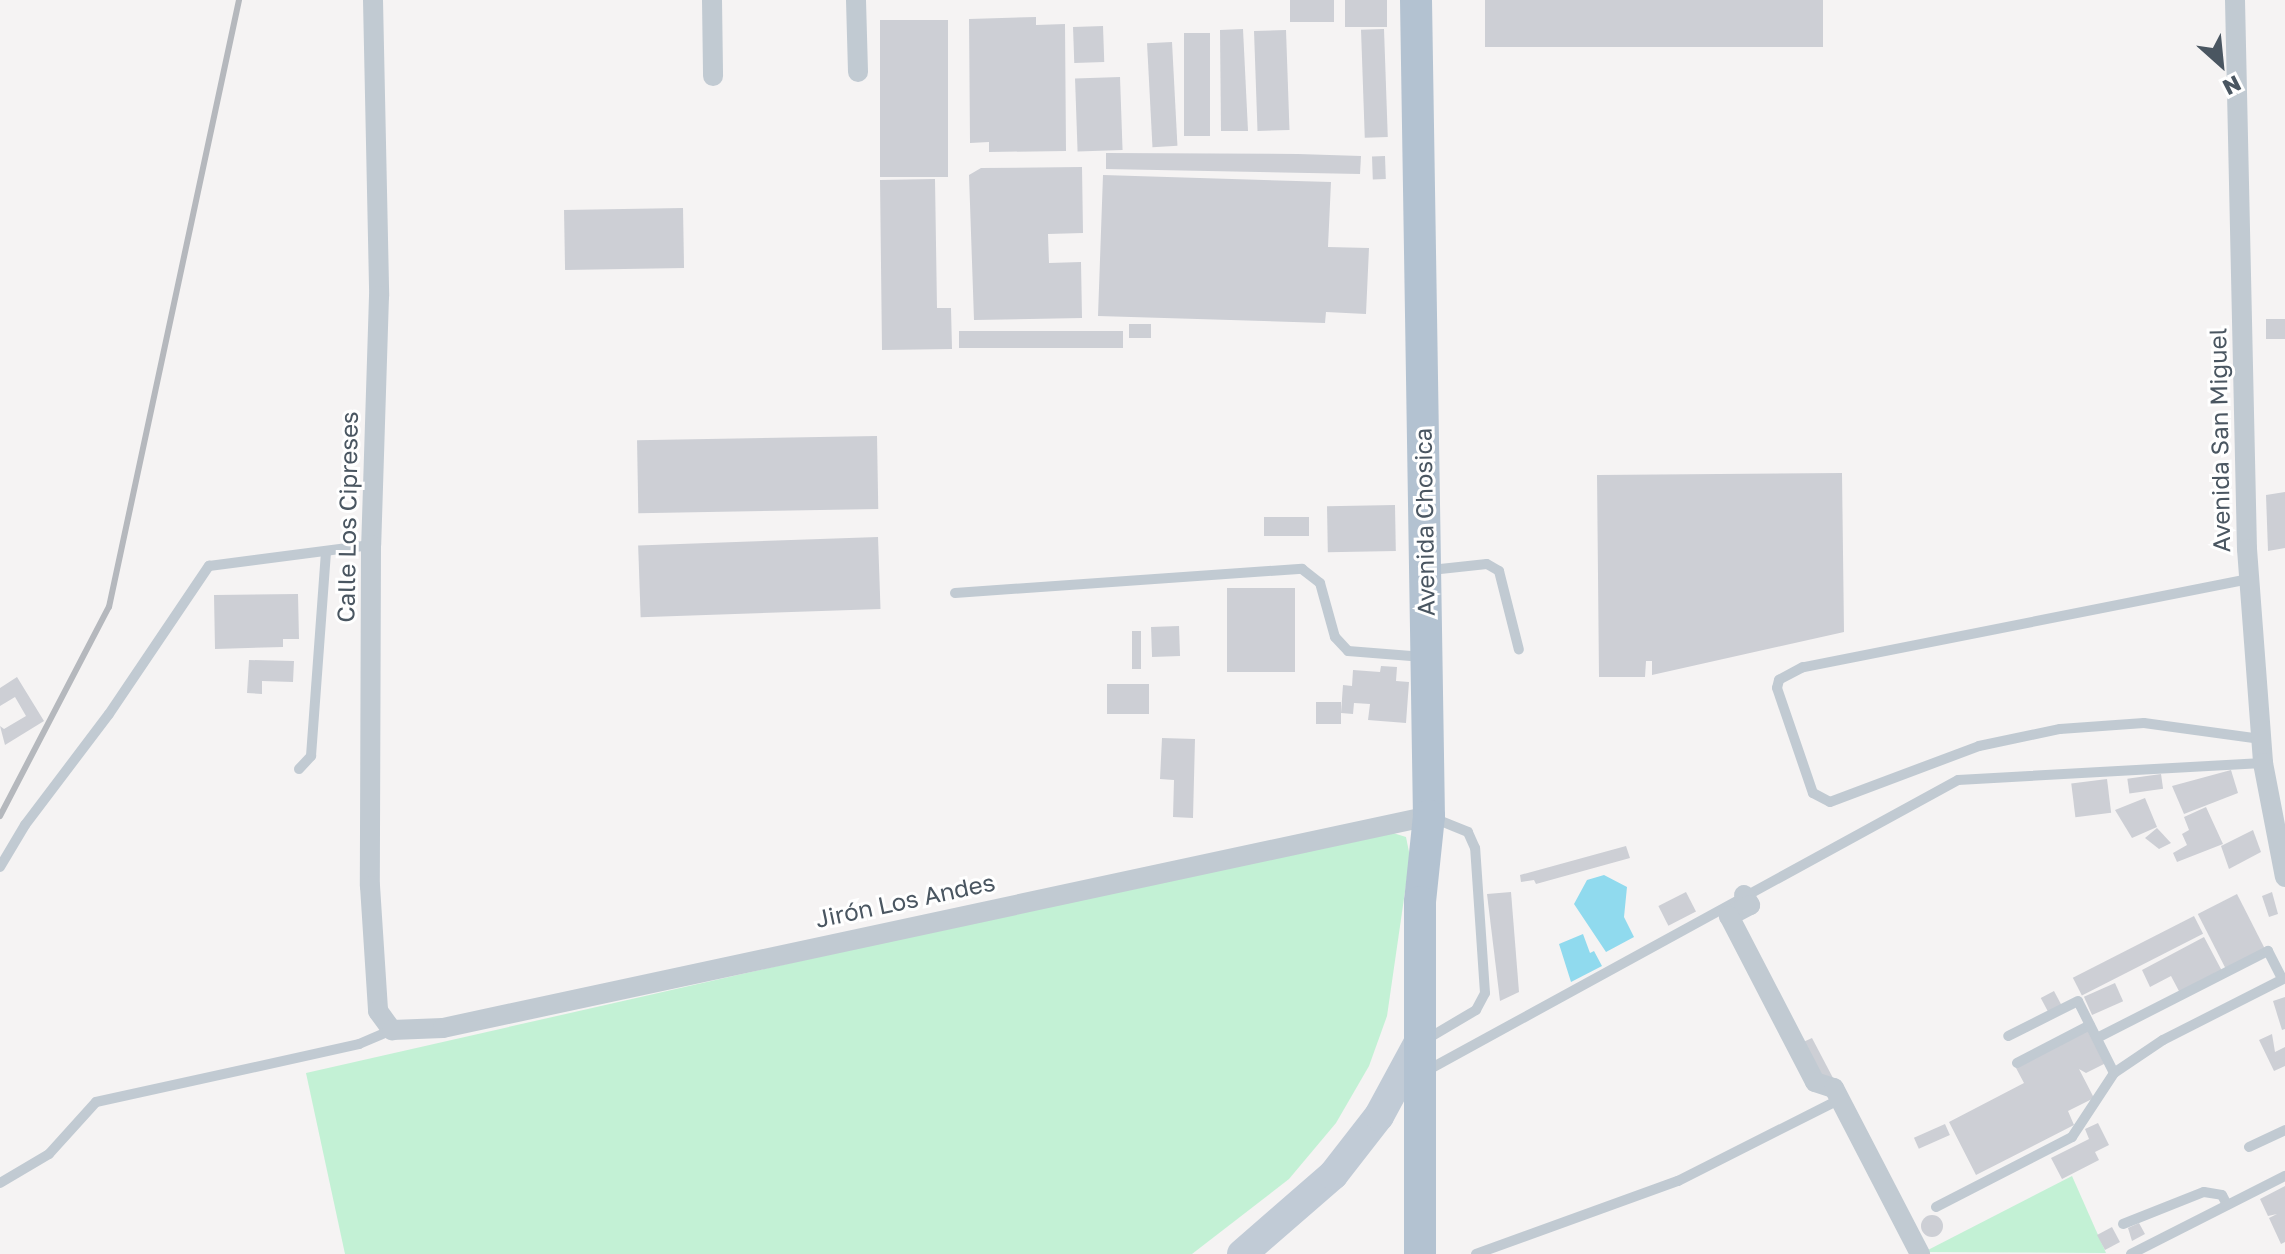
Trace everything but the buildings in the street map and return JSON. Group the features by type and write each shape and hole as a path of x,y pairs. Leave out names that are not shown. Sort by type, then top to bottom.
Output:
{"main road":[{"name":"Avenida Chosica","path":"1416,0 1429,816 1420,902 1417,1077 1420,1254"}],"street":[{"name":"Calle Los Cipreses","path":"373,0 379,296 371,545 370,886 378,1011 392,1030"},
{"path":"712,0 713,76"},
{"path":"856,0 858,72"},
{"name":"Avenida San Miguel","path":"2235,0 2249,579 2263,763 2285,877"},
{"name":"Jirón Los Andes","path":"392,1030 443,1028 1429,816"},
{"path":"1744,895 1750,905 1729,916 1815,1082 1834,1088 1920,1254"},
{"name":"Avenida Chosica","path":"1242,1254 1333,1175 1379,1116 1418,1044"}],"lane":[{"path":"0,867 25,825 109,714 209,566 371,545"},
{"path":"299,769 311,756 326,552"},
{"path":"1425,570 1487,564 1499,571 1519,650"},
{"path":"955,593 1302,569 1320,583 1335,637 1348,651 1426,657"},
{"path":"2249,579 1803,667 1779,680 1777,688 1813,793 1830,802 1979,746 2060,729 2144,723 2261,739"},
{"path":"1417,1077 1958,780 2263,763"},
{"path":"1418,1044 1476,1010 1485,993 1475,848 1468,832 1429,816"},
{"path":"1936,1207 2072,1137 2114,1073 2163,1040 2284,978 2268,951 2097,1038"},
{"path":"2008,1036 2078,1001 2114,1073"},
{"path":"2017,1063 2090,1025"},
{"path":"0,1183 49,1154 96,1102 359,1044 392,1030"},
{"path":"1476,1254 1678,1181 1840,1099"},
{"path":"2249,1147 2283,1135"},
{"path":"2131,1254 2285,1176"},
{"path":"2123,1224 2204,1192 2222,1195 2227,1205"}],"green space":[{"path":"1380,829 1406,837 1410,857 1387,1016 1369,1066 1336,1123 1289,1179 1192,1254 345,1254 306,1073"},
{"path":"2072,1176 2106,1253 1924,1252"}],"water":[{"path":"1604,875 1627,887 1624,917 1634,937 1606,952 1574,904 1587,880"},
{"path":"1583,934 1590,953 1594,951 1602,966 1571,982 1559,944"}],"railway":[{"path":"0,816 109,607 239,0"}]}
